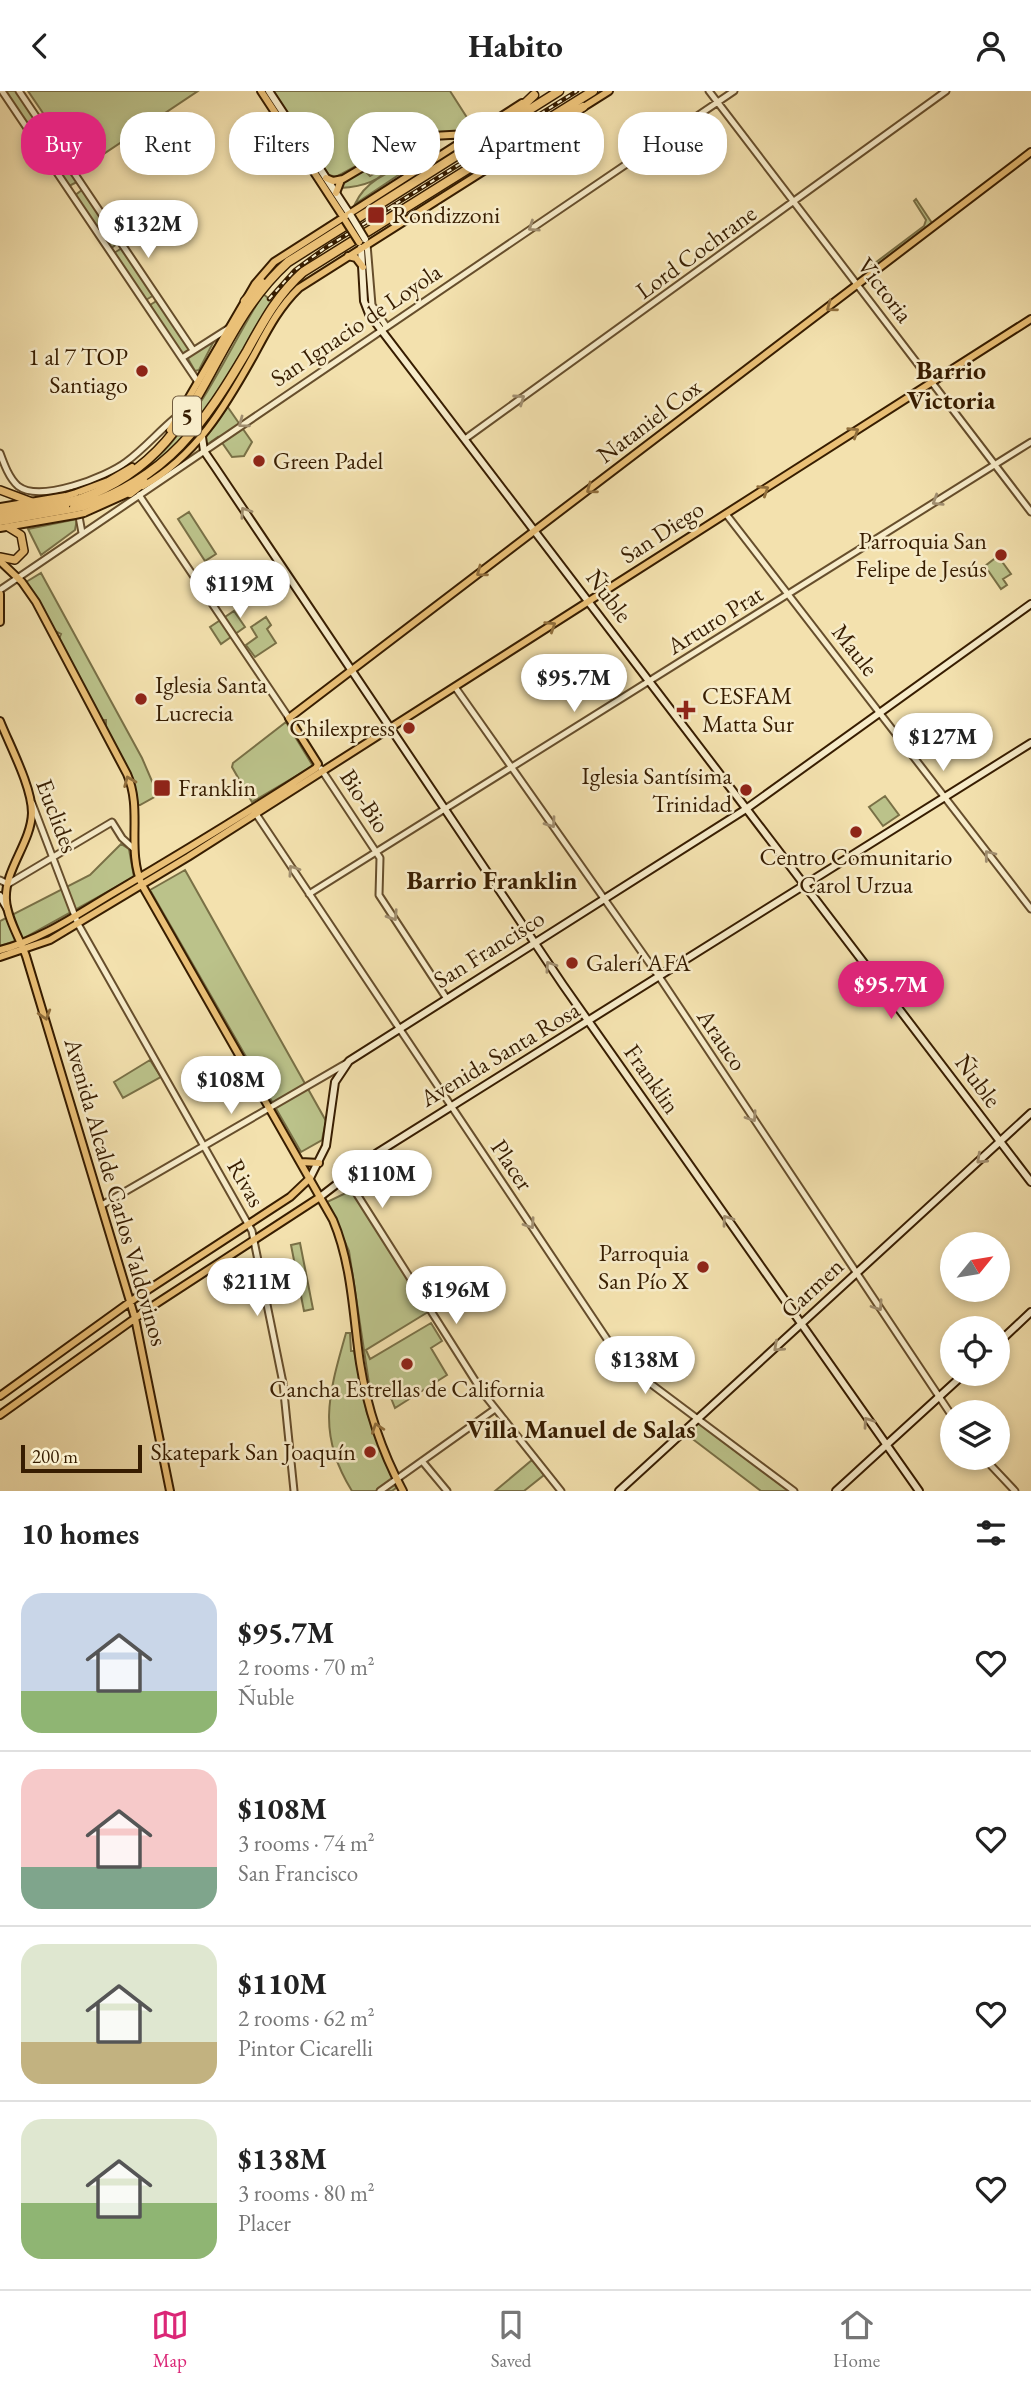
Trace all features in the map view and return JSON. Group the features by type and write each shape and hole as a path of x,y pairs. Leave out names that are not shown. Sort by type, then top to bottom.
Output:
{"highway":[{"name":"5","path":"526,112 559,91"},
{"name":"5","path":"559,112 593,91"},
{"path":"517,112 538,93"},
{"path":"573,112 583,107"},
{"name":"5","path":"0,513 75,503 129,475 169,441 186,418 257,297 288,262 454,158"},
{"name":"5","path":"0,521 75,503 131,485 178,449 211,411 269,313 296,278 323,258 457,175"},
{"path":"245,301 265,280 288,262"},
{"path":"135,494 163,468 178,449"},
{"path":"0,490 32,502"},
{"path":"0,559 15,560 24,551 22,535 4,527"}],"main road":[{"name":"Ñuble","path":"261,91 363,243 365,304 1031,1182"},
{"path":"269,91 336,193 347,216"},
{"path":"0,507 32,502 75,503 135,494 168,470 202,437 228,402 286,302 310,280 363,243 609,91"},
{"path":"507,112 538,93"},
{"name":"Nataniel Cox","path":"289,718 1031,152"},
{"path":"326,178 333,181 350,175"},
{"path":"4,527 75,503 139,461 163,439 180,414 259,278 278,259 407,175"},
{"path":"336,193 343,179"},
{"path":"348,256 357,258 363,267"},
{"name":"San Diego","path":"140,882 152,870 323,772 1031,319"},
{"name":"Franklin","path":"202,437 204,451 534,943 919,1491"},
{"path":"0,559 18,577 41,612 131,783 135,805 133,849 140,882 320,1196 344,1250 366,1394 403,1491"},
{"path":"0,592 0,622"},
{"name":"San Francisco","path":"344,1065 746,809 1031,604"},
{"name":"Bio-Bio","path":"289,718 318,764"},
{"name":"Euclides","path":"0,721 30,797"},
{"name":"Avenida Santa Rosa","path":"0,1415 135,1318 320,1196 377,1153 589,1023 1031,743"},
{"name":"San Diego","path":"140,882 207,845 318,764"},
{"path":"8,909 8,884 30,826 30,797"},
{"path":"134,860 142,868 152,870"},
{"path":"0,950 23,947 74,916 140,882"},
{"path":"0,957 78,923 140,882"},
{"name":"Avenida Alcalde Carlos Valdovinos","path":"0,896 23,947 131,1302 170,1491"},
{"path":"0,1396 131,1302 302,1187 319,1163 328,1141 333,1088 344,1065"},
{"name":"Carmen","path":"619,1491 1031,1112"},
{"path":"300,1162 310,1165 319,1163"},
{"path":"302,1187 316,1189"},
{"path":"1010,1332 1031,1312"},
{"path":"836,1491 951,1386"}],"street":[{"path":"2,91 198,383"},
{"path":"19,91 193,351"},
{"name":"Victoria","path":"709,91 1031,512"},
{"name":"San Ignacio de Loyola","path":"0,592 135,494 204,451 734,91"},
{"name":"Lord Cochrane","path":"465,439 946,91"},
{"name":"Ñuble","path":"363,243 372,305 383,328"},
{"path":"182,358 229,328"},
{"path":"174,346 182,345 185,338"},
{"path":"0,453 11,478 21,488 34,492 62,488 79,484 125,463 180,414"},
{"name":"Arturo Prat","path":"309,894 1031,442"},
{"path":"79,484 75,503 82,533"},
{"path":"62,488 75,503"},
{"name":"Bio-Bio","path":"135,494 205,592 289,718"},
{"name":"Maule","path":"726,514 1031,909"},
{"name":"Arauco","path":"455,687 660,978 941,1400"},
{"name":"Bio-Bio","path":"318,764 381,860 379,895 447,999"},
{"name":"Euclides","path":"30,797 78,923"},
{"name":"Placer","path":"254,811 623,1363 794,1491"},
{"path":"0,880 8,884 112,822 121,838 133,849"},
{"path":"0,918 8,909"},
{"name":"Rivas","path":"78,923 250,1224 283,1383 294,1491"},
{"name":"San Francisco","path":"102,1205 344,1065"},
{"path":"346,1177 495,1409 561,1491"},
{"path":"380,1491 495,1409"},
{"path":"422,1461 447,1491"},
{"path":"995,1470 1015,1491"}],"green space":[{"path":"5,91 17,91 31,112 21,112 21,115"},
{"path":"28,91 198,91 166,112 120,112 120,143 106,152 106,112 42,112"},
{"path":"273,91 450,91 463,112 454,112 454,133 440,134 440,112 348,112 348,170 336,177 329,175 334,175 334,112 287,112"},
{"path":"62,175 72,175 77,182 69,186"},
{"path":"353,175 382,175 361,185 340,188 340,183"},
{"path":"385,175 398,175 355,204 364,190"},
{"path":"82,190 118,243 110,249 74,196"},
{"path":"916,199 932,223 873,269 871,266 924,226 926,220 914,201"},
{"path":"122,248 154,295 146,300 114,253"},
{"path":"263,294 272,301 220,390 197,423 158,461 106,492 149,464 184,427"},
{"path":"158,300 191,349 182,355 150,305"},
{"path":"215,339 199,370 195,371 187,357"},
{"path":"227,406 252,442 244,456 232,457 218,437 205,446 205,437"},
{"path":"189,512 216,554 205,561 178,519"},
{"path":"77,519 75,530 41,555 28,529"},
{"path":"998,556 1011,574 1003,579 1007,585 1001,589 985,566"},
{"path":"41,573 142,758 158,795 140,805 137,805 134,781 106,728 106,720 102,720 59,639 61,634 55,631 26,582"},
{"path":"234,611 245,627 221,644 210,627"},
{"path":"266,617 271,625 267,629 276,643 255,657 246,645 257,637 251,627"},
{"path":"286,722 313,766 252,802 232,767 233,763"},
{"path":"885,796 899,815 883,826 869,807"},
{"path":"121,844 129,849 134,877 24,938 0,946 0,921 90,875"},
{"path":"185,870 326,1121 322,1140 301,1152 150,890"},
{"path":"150,1060 161,1077 123,1098 114,1082"},
{"path":"352,1190 428,1312 366,1350 370,1359 431,1323 442,1341 431,1348 447,1375 395,1408 387,1388 370,1390 349,1251 327,1202"},
{"path":"300,1243 313,1309 304,1311 291,1245"},
{"path":"346,1333 350,1333 351,1351 354,1351 367,1413 396,1488 392,1491 352,1491 333,1451 329,1413 331,1394"},
{"path":"698,1423 789,1491 761,1491 686,1434"},
{"path":"532,1460 544,1475 524,1491 495,1491"}],"railway":[{"path":"269,299 295,270 325,248 577,91"}],"place":[{"name":"Rondizzoni","path":"376,215"},
{"name":"1 al 7 TOP Santiago","path":"142,371"},
{"name":"Green Padel","path":"259,461"},
{"name":"Parroquia San Felipe de Jesús","path":"1001,555"},
{"name":"Iglesia Santa Lucrecia","path":"141,699"},
{"name":"CESFAM Matta Sur","path":"686,710"},
{"name":"Chilexpress","path":"409,728"},
{"name":"Franklin","path":"162,788"},
{"name":"Iglesia Santísima Trinidad","path":"746,790"},
{"name":"Centro Comunitario Carol Urzua","path":"856,832"},
{"name":"Galerí AFA","path":"572,963"},
{"name":"Parroquia San Pío X","path":"703,1267"},
{"name":"Cancha Estrellas de California","path":"407,1364"},
{"name":"Skatepark San Joaquín","path":"370,1452"}],"district":[{"name":"Barrio Victoria","path":"951,384"},
{"name":"Barrio Franklin","path":"492,880"},
{"name":"Villa Manuel de Salas","path":"581,1429"}]}
